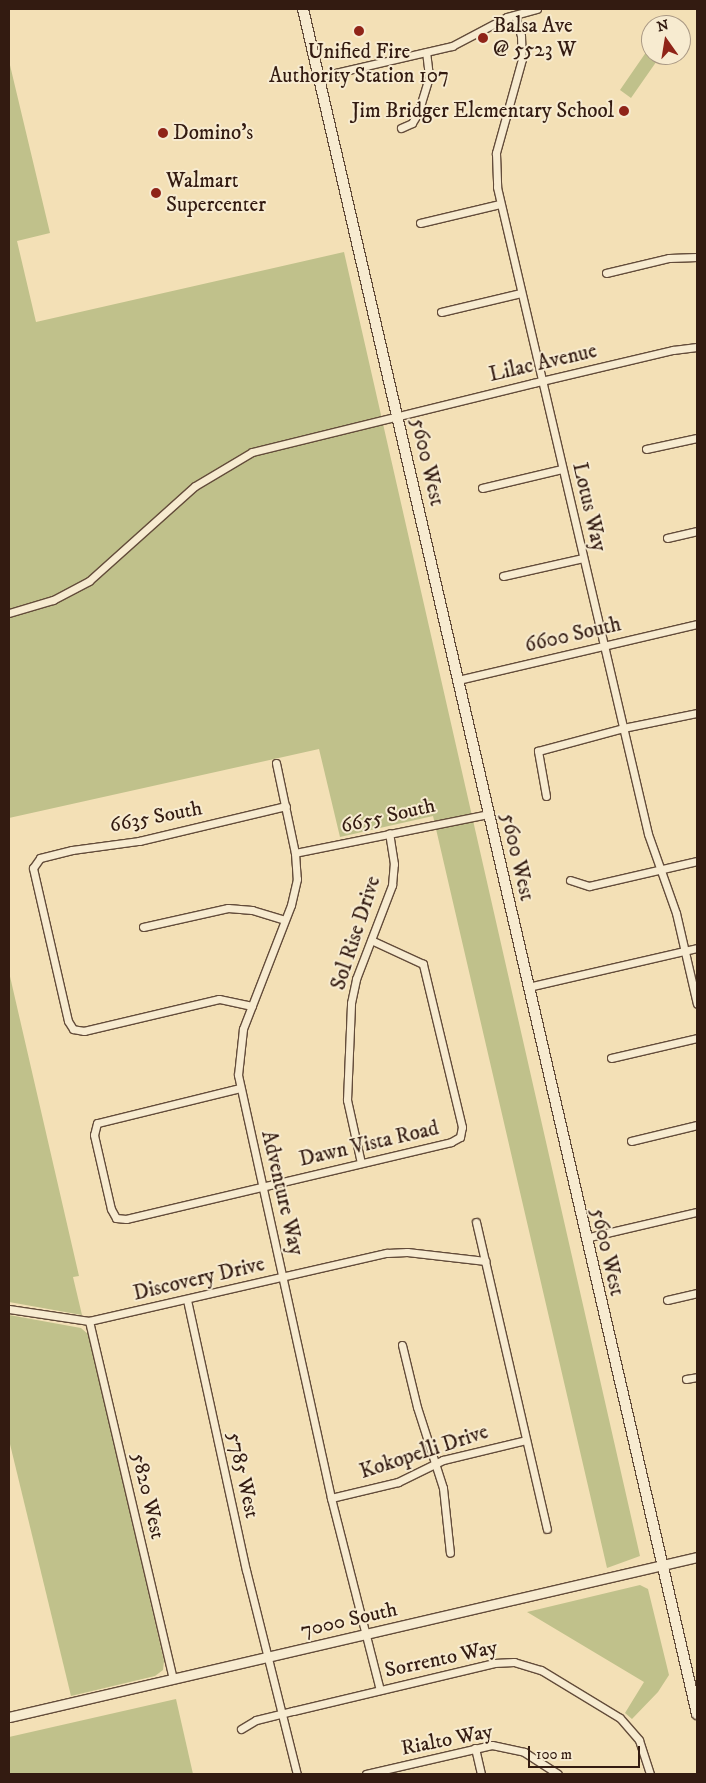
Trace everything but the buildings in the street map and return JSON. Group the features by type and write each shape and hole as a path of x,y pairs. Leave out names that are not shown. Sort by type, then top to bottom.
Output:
{"main road":[{"name":"5600 West","path":"302,9 585,1238 697,1714"}],"street":[{"path":"318,77 459,43 515,15 537,9"},
{"name":"Lotus Way","path":"515,15 522,52 519,74 496,152 495,174 500,204 648,834 662,869 685,951 697,1004"},
{"path":"401,128 412,123 418,113 429,76 426,52"},
{"path":"420,223 500,204"},
{"path":"606,273 670,258 697,256"},
{"path":"441,312 521,293"},
{"name":"Lilac Avenue","path":"9,613 53,600 89,581 195,486 239,458 279,443 542,381 697,347"},
{"path":"646,449 697,438"},
{"path":"482,488 562,469"},
{"path":"667,538 697,531"},
{"path":"503,576 583,558"},
{"name":"6600 South","path":"458,680 697,624"},
{"path":"546,796 538,750 623,728 697,713"},
{"name":"Adventure Way","path":"276,763 295,852 296,887 252,1006 239,1047 240,1088 331,1498 380,1690"},
{"name":"6635 South","path":"252,1006 219,999 84,1031 73,1029 68,1021 36,882 35,863 40,858 72,850 139,841 286,806"},
{"name":"6655 South","path":"295,852 488,814"},
{"name":"Sol Rise Drive","path":"361,1164 347,1089 353,991 393,880 394,858 389,833"},
{"path":"570,880 589,886 697,861"},
{"path":"143,927 228,908 252,910 285,920"},
{"name":"Dawn Vista Road","path":"240,1088 103,1120 95,1125 94,1133 111,1209 119,1219 361,1164 451,1142 460,1137 462,1127 423,964 371,940"},
{"path":"528,987 697,948"},
{"path":"611,1058 697,1038"},
{"path":"631,1141 697,1126"},
{"path":"585,1238 697,1212"},
{"path":"476,1222 547,1528"},
{"name":"Discovery Drive","path":"9,1309 90,1322 398,1252 485,1261"},
{"path":"667,1300 697,1293"},
{"name":"5785 West","path":"186,1300 244,1561 270,1657 297,1774"},
{"name":"5820 West","path":"90,1322 173,1678"},
{"path":"402,1345 416,1407 444,1492 450,1553"},
{"path":"686,1380 697,1377"},
{"name":"Kokopelli Drive","path":"331,1498 398,1482 435,1462 526,1440"},
{"name":"7000 South","path":"9,1717 697,1556"},
{"name":"Sorrento Way","path":"241,1729 256,1720 494,1663 526,1664 626,1723 642,1747 650,1774"},
{"name":"Rialto Way","path":"366,1774 475,1748 511,1747 530,1755 558,1774"},
{"path":"475,1748 481,1774"}],"green space":[{"path":"641,60 641,65 654,65 631,98 620,90"},
{"path":"9,61 50,233 17,241 36,322 344,252 640,1556 607,1568 433,816 340,837 319,749 9,818"},
{"path":"9,972 79,1276 73,1277 82,1315 9,1302"},
{"path":"9,1315 81,1328 89,1335 164,1661 163,1670 155,1676 71,1696 9,1440"},
{"path":"640,1585 648,1589 669,1675 658,1692 632,1719 625,1713 644,1682 527,1612"},
{"path":"176,1699 193,1774 9,1774 9,1737"}],"place":[{"name":"Unified Fire Authority Station 107","path":"359,31"},
{"name":"Balsa Ave @ 5523 W","path":"483,38"},
{"name":"Jim Bridger Elementary School","path":"624,111"},
{"name":"Domino's","path":"163,133"},
{"name":"Walmart Supercenter","path":"156,193"}]}
